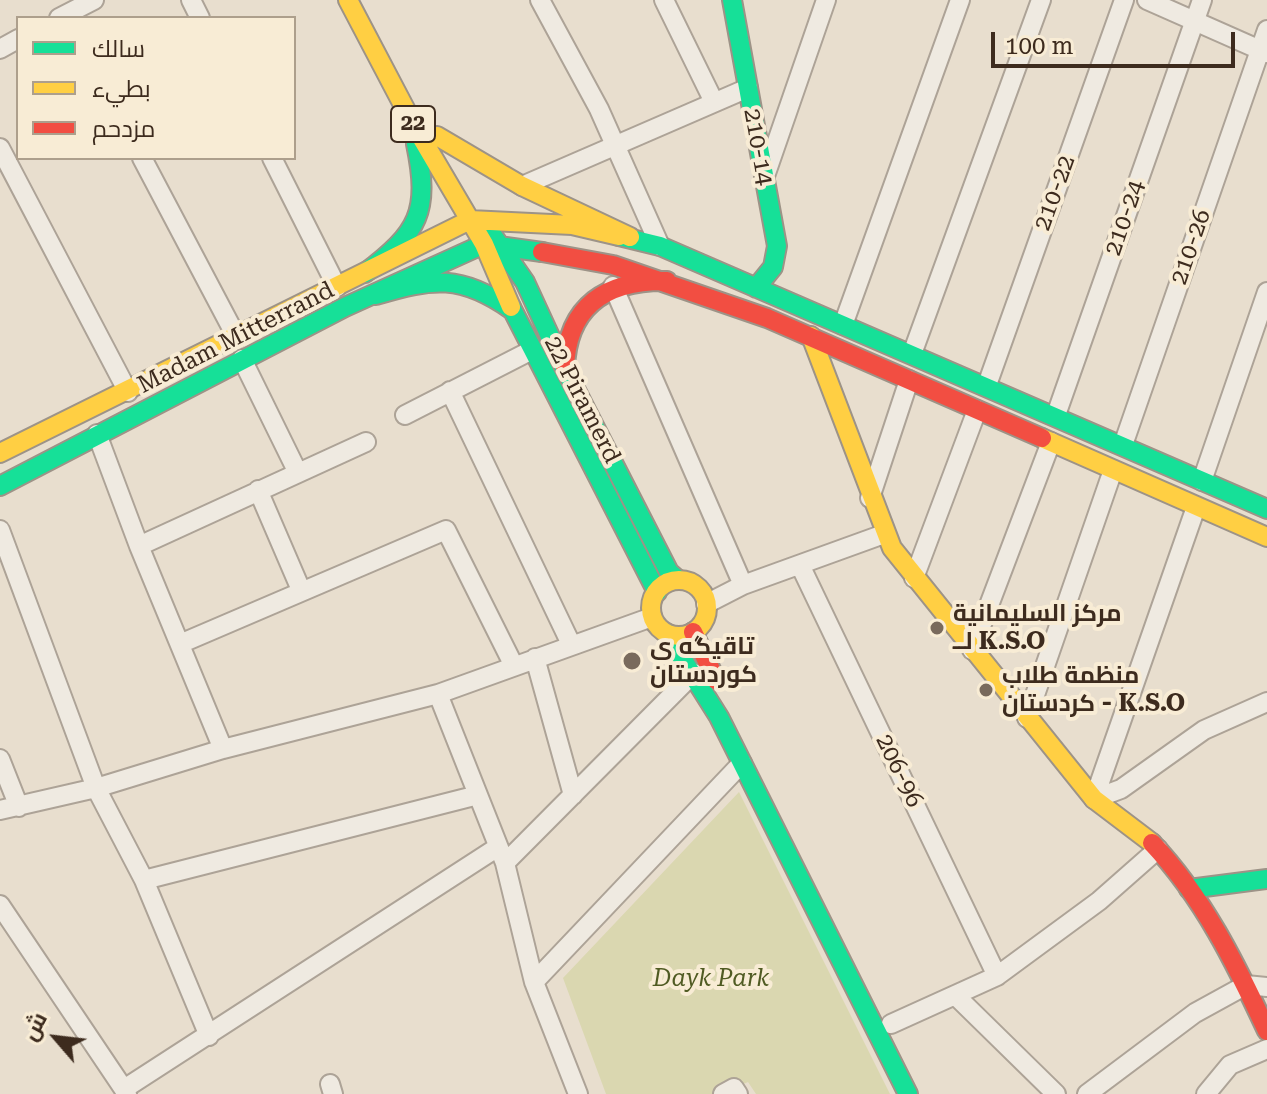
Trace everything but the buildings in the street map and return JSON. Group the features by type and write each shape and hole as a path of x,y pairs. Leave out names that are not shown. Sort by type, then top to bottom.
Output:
{"main road":[{"name":"22","path":"348,0 411,120 476,222"},
{"name":"22","path":"366,0 437,136 484,244"},
{"name":"210-14","path":"732,0 776,257 756,288"},
{"path":"365,273 401,244 424,206 425,180 411,120"},
{"path":"437,136 522,186 630,237"},
{"path":"476,222 572,225 660,246 987,385 1267,509"},
{"name":"22 Piramerd","path":"476,222 505,248 525,282 565,369 669,572 677,579"},
{"name":"Madam Mitterrand","path":"0,453 365,273 476,222"},
{"path":"484,244 532,350 657,592"},
{"path":"376,295 484,244 586,259 667,281 811,336 1267,537"},
{"path":"376,295 425,280 454,280 478,287 513,311"},
{"path":"565,369 564,351 575,323 596,297 613,286 634,280 667,281"},
{"name":"Madam Mitterrand","path":"0,486 242,359 376,295"},
{"path":"811,336 884,534 914,578 1094,799 1158,849 1189,889 1218,929 1267,1031"},
{"path":"666,633 677,636 693,632 702,623 706,604 698,588 677,579 657,592 651,604 652,617 694,673 908,1094"},
{"path":"693,632 928,1094"},
{"path":"1189,889 1267,879"}],"street":[{"path":"63,13 94,0"},
{"path":"540,0 616,145 660,246"},
{"path":"664,0 714,102"},
{"path":"764,180 826,0"},
{"path":"843,325 960,0"},
{"path":"912,354 1041,0"},
{"name":"210-22","path":"987,385 1124,0"},
{"path":"1147,0 1263,51"},
{"name":"210-24","path":"1056,415 1202,0"},
{"name":"210-26","path":"1123,445 1263,51 1267,30"},
{"path":"522,186 748,88"},
{"path":"0,148 128,392"},
{"path":"143,160 237,338"},
{"path":"273,160 337,287"},
{"path":"613,286 743,585"},
{"path":"1202,481 1267,292"},
{"path":"405,415 532,350"},
{"path":"242,359 298,473"},
{"path":"870,498 909,380"},
{"path":"450,391 571,644"},
{"path":"914,578 977,410"},
{"path":"97,434 139,546 182,643 223,749"},
{"path":"139,546 366,442"},
{"path":"972,650 1051,442"},
{"path":"1027,718 1113,470"},
{"path":"258,490 301,590"},
{"path":"1094,799 1196,507"},
{"path":"0,530 96,788 144,880 209,1036"},
{"path":"182,643 446,530 514,666"},
{"path":"706,604 743,585 884,534"},
{"name":"206-96","path":"800,565 997,976"},
{"path":"0,810 96,788 223,749 438,694 652,617"},
{"path":"535,658 573,795"},
{"path":"0,905 126,1092 209,1036 502,855 573,795 694,673"},
{"path":"438,694 502,855 534,982 578,1094"},
{"path":"1094,799 1121,789 1204,730 1266,701"},
{"path":"0,759 19,807"},
{"path":"534,982 742,763"},
{"path":"144,880 478,795"},
{"path":"891,1024 997,976 1099,901 1158,849"},
{"path":"1087,1094 1164,1033 1246,985 1267,987"},
{"path":"956,996 1056,1094"},
{"path":"1206,1094 1230,1065 1267,1049"}],"green space":[{"name":"Dayk Park","path":"739,792 890,1094 756,1094 748,1082 721,1094 606,1094 563,978"}],"traffic: fast":[{"path":"732,0 777,246 773,267 756,288"},
{"path":"365,273 398,245 416,219 422,187 416,144"},
{"path":"491,233 525,282 565,369 669,572 677,579"},
{"path":"619,236 660,246 1267,509"},
{"path":"0,486 345,307 484,244 542,252"},
{"path":"376,295 414,285 446,283 477,290 512,310"},
{"path":"511,307 657,592"},
{"path":"666,633 719,717 908,1094"},
{"path":"1189,889 1267,879"}],"traffic: slow":[{"path":"348,0 411,120 484,244 511,307"},
{"path":"437,136 522,186 630,237"},
{"path":"0,453 470,220 572,225 619,236"},
{"path":"811,336 892,548 1094,799 1152,843"},
{"path":"1042,438 1267,537"},
{"path":"679,580 699,588 707,608 699,628 679,636 659,628 651,608 659,588 679,580"}],"traffic: jam":[{"path":"542,252 613,265 767,318 1042,438"},
{"path":"565,368 573,328 594,300 626,285 667,281"},
{"path":"693,632 716,680"},
{"path":"1152,843 1203,909 1267,1031"}],"place":[{"name":"مرکز السلیمانیة لــ K.S.O","path":"937,628"},
{"name":"تاقيگه ى كوردستان","path":"632,661"},
{"name":"منظمة طلاب كردستان - K.S.O","path":"986,690"}]}
